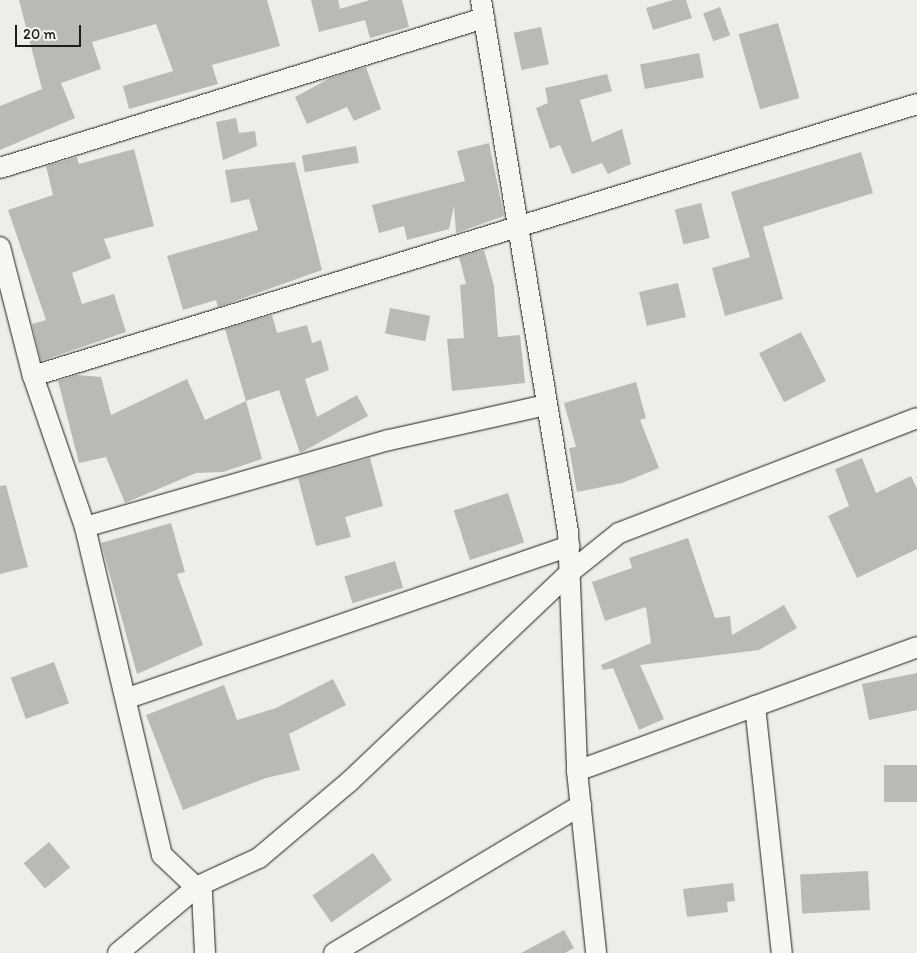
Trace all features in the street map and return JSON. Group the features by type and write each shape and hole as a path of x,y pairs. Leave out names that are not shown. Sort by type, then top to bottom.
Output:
{"street":[{"path":"0,168 483,9 570,546 569,573 577,770 596,953"},
{"path":"33,376 917,104"},
{"path":"0,247 33,376 85,527 128,698 162,855 198,886 204,901 205,953"},
{"path":"85,527 389,440 546,405"},
{"path":"118,953 198,886 259,858 342,789 569,573 619,533 643,521 917,418"},
{"path":"128,698 570,546"},
{"path":"577,770 917,646"},
{"path":"755,706 782,953"},
{"path":"334,953 581,805"}],"building":[{"path":"19,0 267,0 280,46 212,65 218,84 129,109 123,86 173,71 156,24 92,42 101,69 61,83 75,118 0,150 0,106 42,89"},
{"path":"311,0 338,0 340,9 370,0 402,0 409,27 370,38 365,20 319,32"},
{"path":"673,0 686,0 692,18 653,30 646,8"},
{"path":"720,7 730,35 713,41 703,13"},
{"path":"778,23 799,98 760,109 739,34"},
{"path":"541,27 549,64 522,70 514,33"},
{"path":"699,53 704,78 645,89 640,64"},
{"path":"366,67 381,109 354,121 347,107 307,124 295,97 330,78"},
{"path":"607,74 612,91 580,100 592,142 622,129 631,164 608,174 602,163 572,174 560,145 550,149 536,108 548,103 545,88"},
{"path":"236,118 239,133 255,131 257,146 223,160 216,122"},
{"path":"489,143 504,216 456,233 454,206 449,229 407,240 404,226 379,233 372,205 465,181 457,151"},
{"path":"356,146 359,163 305,172 302,156"},
{"path":"134,149 154,226 104,239 111,258 72,273 82,304 114,294 126,332 41,361 32,324 46,320 8,210 53,195 46,166 77,157 79,164"},
{"path":"861,152 873,193 763,227 783,299 725,316 712,268 750,257 731,192"},
{"path":"295,162 322,270 218,307 216,300 183,310 167,256 258,230 249,199 231,203 225,170"},
{"path":"701,203 710,238 684,244 675,210"},
{"path":"484,250 494,286 498,337 520,335 525,383 452,391 447,339 464,338 460,285 466,284 459,257"},
{"path":"678,283 686,317 647,326 639,292"},
{"path":"390,308 430,316 425,341 385,334"},
{"path":"272,315 277,333 307,325 312,343 321,340 329,370 305,379 317,417 357,395 368,416 300,453 279,390 246,401 225,329"},
{"path":"801,332 826,381 784,402 759,353"},
{"path":"77,375 101,377 111,415 187,379 205,420 246,401 262,459 223,472 196,473 125,503 106,457 79,463 58,381"},
{"path":"636,382 646,418 640,420 659,468 622,483 577,492 569,448 576,447 564,403"},
{"path":"370,458 383,506 345,517 351,537 316,546 298,478"},
{"path":"862,458 876,493 911,476 917,489 917,549 857,578 828,516 849,506 835,469"},
{"path":"6,485 28,567 0,574 0,486"},
{"path":"508,493 524,542 470,560 454,511"},
{"path":"171,523 185,572 177,574 203,645 137,674 101,543"},
{"path":"688,538 715,618 730,616 732,635 784,605 797,628 759,650 640,665 664,719 639,730 613,668 603,670 601,665 651,643 646,607 605,621 592,582 632,568 629,558"},
{"path":"395,561 403,588 353,603 344,576"},
{"path":"54,662 69,703 26,719 11,678"},
{"path":"917,673 917,710 869,720 862,684"},
{"path":"333,679 346,705 289,734 300,770 266,778 183,810 146,715 224,685 237,720 276,708"},
{"path":"884,765 917,765 917,802 884,802"},
{"path":"49,842 70,867 45,888 24,863"},
{"path":"373,853 392,880 331,922 312,895"},
{"path":"868,871 870,910 802,914 800,875"},
{"path":"733,883 735,901 727,902 728,912 687,917 683,889"},
{"path":"564,930 574,948 565,953 521,953"}]}
